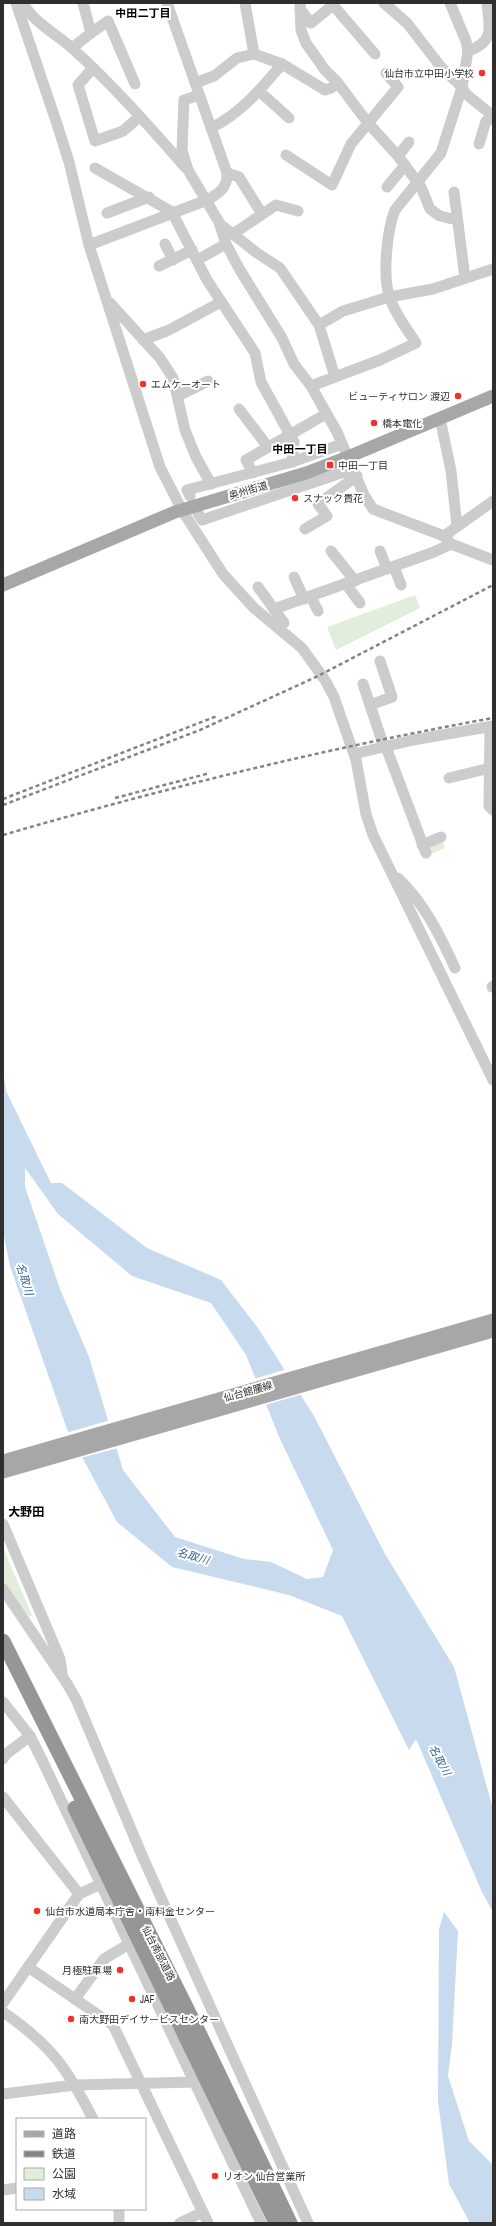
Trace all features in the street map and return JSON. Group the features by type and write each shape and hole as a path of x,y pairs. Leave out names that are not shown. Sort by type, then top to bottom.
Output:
{"highway":[{"name":"仙台南部道路","path":"3,1641 202,2039 290,2223"},
{"name":"仙台南部道路","path":"3,1651 81,1820 276,2223"}],"main road":[{"name":"奥州街道","path":"3,585 179,511 306,473 353,468 440,418 493,396"},
{"name":"仙台館腰線","path":"3,1461 493,1320"},
{"name":"仙台館腰線","path":"3,1472 493,1331"}],"street":[{"path":"8,3 17,25 90,246 160,466 179,511 235,590 302,648 314,663 334,697 360,772 366,814 392,872 493,1080"},
{"path":"16,3 69,162 90,246"},
{"path":"23,3 32,16 72,48 93,68 188,170 230,239 240,270 282,338 294,364 312,386 373,509 493,560"},
{"path":"83,3 91,33"},
{"path":"90,246 174,216 207,200 223,190 226,185 227,173 167,3"},
{"path":"245,3 254,54"},
{"path":"384,3 407,23 441,67 462,87 466,94 493,117 486,121 479,144"},
{"path":"312,386 416,343 389,297 387,256 392,217 395,210 441,153 462,87 468,51 466,41 450,3"},
{"path":"468,51 483,44 488,36 490,27 487,3"},
{"path":"300,6 311,23 333,5 375,54"},
{"path":"300,6 300,30 306,43 325,70 338,83 368,123 398,156 418,182 430,209 440,216 457,220"},
{"path":"72,48 108,21 135,84"},
{"path":"195,83 214,76 237,58 254,54 282,64 325,90 338,83"},
{"path":"211,128 227,120 249,103 282,64"},
{"path":"93,68 78,85 95,141 123,131 139,117"},
{"path":"286,155 332,185 350,144 398,87 386,73"},
{"path":"259,91 289,118"},
{"path":"188,170 182,150 184,100 199,95"},
{"path":"398,156 409,142"},
{"path":"387,187 405,165"},
{"path":"95,168 149,197 174,216 221,302 255,353 261,382 294,442 292,462"},
{"path":"227,173 239,178 262,214"},
{"path":"454,192 465,278"},
{"path":"106,213 149,197"},
{"path":"159,266 173,260 195,256 230,239 276,205 298,211"},
{"path":"230,239 280,268 319,325 336,377"},
{"path":"165,244 173,260"},
{"path":"319,325 343,311 389,297 433,289 493,269"},
{"path":"107,300 160,358 173,378 185,430 196,457 211,484"},
{"path":"143,340 169,330 221,302"},
{"path":"178,396 208,381"},
{"path":"239,409 268,447"},
{"path":"253,474 246,460 326,414"},
{"path":"440,418 451,471 457,526"},
{"path":"190,496 187,490 253,474 342,444"},
{"path":"198,513 202,520 353,468"},
{"path":"305,529 327,516 318,504 353,468"},
{"path":"274,609 390,568 448,540 457,526 493,501"},
{"path":"380,551 401,586"},
{"path":"331,552 350,582 360,603"},
{"path":"294,577 318,612"},
{"path":"258,586 284,623"},
{"path":"370,704 392,696 380,661"},
{"path":"363,684 385,747 424,849 441,837"},
{"path":"354,754 492,726 489,806 493,810"},
{"path":"449,778 490,768"},
{"path":"392,872 414,893 443,941 455,968"},
{"path":"3,1524 60,1659 62,1676"},
{"path":"3,1589 76,1699 144,1860 308,2223"},
{"path":"3,1702 30,1736 196,2082 261,2223"},
{"path":"4,1755 30,1736"},
{"path":"3,1797 79,1894"},
{"path":"3,2003 79,1894 101,1884"},
{"path":"75,1999 104,1959 129,1944"},
{"path":"28,1967 113,2025 208,2223"},
{"path":"3,2012 31,2031 47,2047 76,2085 92,2118"},
{"path":"3,2094 76,2085 196,2082"},
{"path":"3,2190 16,2188"},
{"path":"119,2210 119,2223"},
{"path":"180,2223 203,2212"}],"green space":[{"path":"415,595 420,608 336,650 327,627"},
{"path":"442,838 445,848 428,855 429,844"},
{"path":"3,1548 32,1615 29,1617 3,1582"}],"water":[{"name":"名取川","path":"3,1070 6,1091 51,1183 62,1183 147,1248 221,1280 258,1328 314,1416 385,1554 454,1667 493,1809 493,1912 482,1892 416,1739 409,1750 342,1616 289,1595 172,1567 117,1522 67,1429 10,1266 3,1231","holes":["25,1168 58,1214 132,1276 211,1303 246,1355 280,1439 333,1550 323,1577 307,1579 271,1562 244,1559 175,1537 123,1470 89,1357 60,1289 25,1187"]},
{"path":"444,1912 458,1931 452,2044 448,2076 469,2141 493,2165 493,2223 470,2223 449,2184 438,2101 439,1929"}],"pier":[{"path":"287,1369 303,1394 265,1405 254,1379"},
{"path":"110,1420 118,1448 80,1458 66,1433"}],"railway":[{"path":"3,805 200,730 316,677 493,585"},
{"path":"3,799 217,716"},
{"path":"3,835 125,801 246,770 369,742 493,718"},
{"path":"115,798 210,773"}],"place":[{"name":"仙台市立中田小学校","path":"482,73"},
{"name":"エムケーオート","path":"143,384"},
{"name":"ビューティサロン 渡辺","path":"458,396"},
{"name":"橋本電化","path":"374,423"},
{"name":"中田一丁目","path":"330,465"},
{"name":"スナック貴花","path":"295,498"},
{"name":"仙台市水道局本庁舎・南料金センター","path":"37,1911"},
{"name":"月極駐車場","path":"120,1970"},
{"name":"JAF","path":"132,1999"},
{"name":"南大野田デイサービスセンター","path":"71,2019"},
{"name":"リオン 仙台営業所","path":"215,2176"}],"district":[{"name":"中田二丁目","path":"143,13"},
{"name":"中田一丁目","path":"300,449"},
{"name":"大野田","path":"26,1512"}]}
